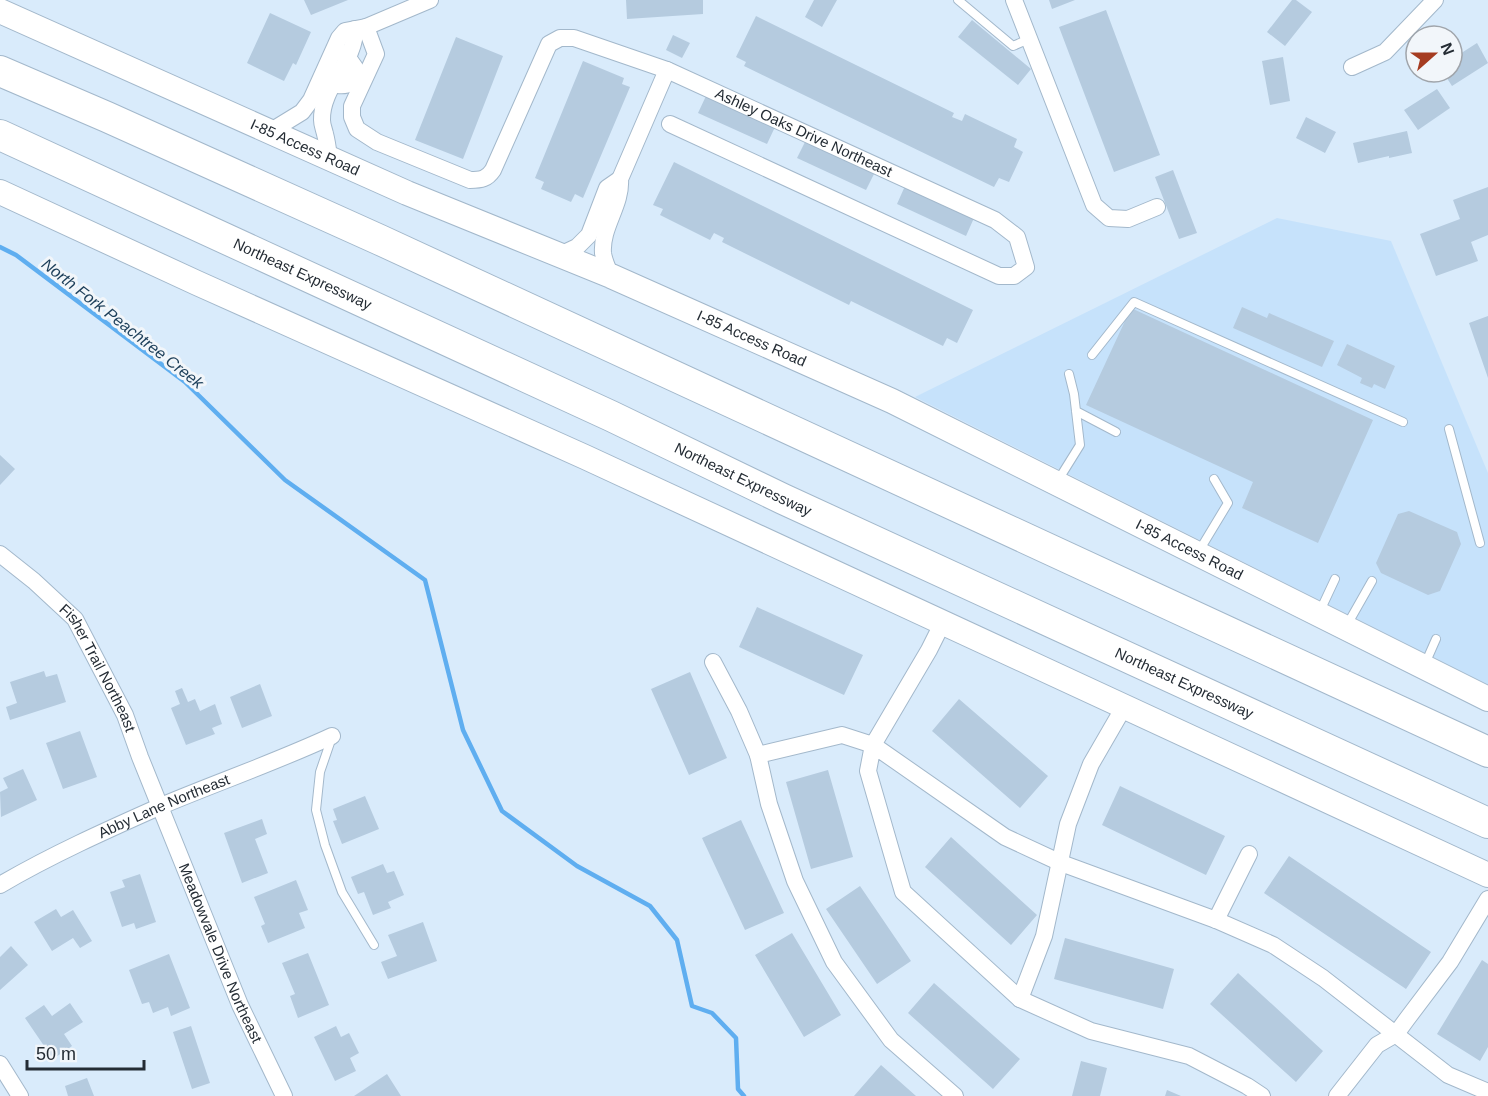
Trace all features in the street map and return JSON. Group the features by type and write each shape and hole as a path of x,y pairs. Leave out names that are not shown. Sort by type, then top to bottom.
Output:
{"highway":[{"path":"0,71 380,240 1488,752"},
{"name":"Northeast Expressway","path":"0,135 1488,824"}],"main road":[{"name":"I-85 Access Road","path":"0,11 407,193 611,276 892,401 1488,699"},
{"path":"0,192 596,462 1488,875"}],"street":[{"path":"271,131 302,112 327,81 340,53 339,38 345,31 360,28 430,0"},
{"path":"1014,0 1094,205 1109,218 1128,219 1157,207"},
{"path":"1352,67 1385,52 1435,0"},
{"name":"Ashley Oaks Drive Northeast","path":"360,28 376,54 352,105 352,117 357,129 377,142 470,180 488,177 493,170 549,44 560,38 574,38 668,70 996,220 1017,237 1026,267 1014,276 999,276 670,124"},
{"path":"560,255 584,242 621,192 620,179 668,70"},
{"path":"327,81 322,121 329,157"},
{"path":"604,215 606,234 603,255 611,276"},
{"name":"Fisher Trail Northeast","path":"0,554 75,619 125,715 140,758 161,806"},
{"path":"942,624 873,745 868,771 903,892 1020,999 1090,1032 1189,1056 1262,1096"},
{"path":"713,662 739,711 758,755 769,804 795,881 834,962 891,1040 955,1096"},
{"path":"1020,999 1044,936 1068,824 1091,764 1124,707"},
{"path":"758,755 842,735 873,745 1005,837 1060,863 1216,920 1281,951 1323,978 1448,1075 1488,1092"},
{"name":"Abby Lane Northeast","path":"0,885 28,868 161,806 284,758 332,736"},
{"name":"Meadowvale Drive Northeast","path":"161,806 240,1005 284,1096"},
{"path":"1216,920 1249,854"},
{"path":"1337,1096 1377,1045 1396,1034 1450,962 1488,899"},
{"path":"0,1064 20,1096"}],"lane":[{"path":"958,0 1013,46 1029,39"},
{"path":"1092,355 1134,302 1403,422"},
{"path":"1057,482 1080,445 1069,374"},
{"path":"1076,411 1116,432"},
{"path":"1449,429 1480,543"},
{"path":"1198,554 1228,503 1214,479"},
{"path":"1319,614 1335,579"},
{"path":"1345,628 1372,581"},
{"path":"1424,667 1436,639"},
{"path":"332,736 320,772 316,810 325,845 342,892 374,945"}],"shaded area":[{"path":"1277,218 1391,241 1488,473 1488,685 915,397"}],"building":[{"path":"304,0 348,0 311,15"},
{"path":"626,0 703,0 703,14 627,19"},
{"path":"814,0 837,0 822,27 805,17"},
{"path":"1049,0 1075,0 1052,9"},
{"path":"1292,0 1296,0 1312,12 1285,46 1267,32"},
{"path":"1106,10 1160,155 1114,172 1059,27"},
{"path":"270,13 311,32 296,65 293,63 284,81 247,63"},
{"path":"756,16 954,113 952,117 962,121 965,114 1017,139 1014,147 1023,152 1009,182 999,178 994,187 744,66 746,62 736,57"},
{"path":"972,20 1031,69 1018,85 958,37"},
{"path":"673,35 690,43 682,58 666,50"},
{"path":"456,37 503,56 463,159 415,140"},
{"path":"1477,43 1488,63 1464,78 1464,51"},
{"path":"1283,57 1290,101 1270,105 1262,61"},
{"path":"583,61 624,78 622,84 630,87 583,198 575,194 571,202 541,189 544,182 535,178"},
{"path":"1437,89 1450,108 1418,130 1404,110"},
{"path":"706,96 775,127 767,144 698,113"},
{"path":"1306,117 1336,132 1325,153 1296,138"},
{"path":"1407,131 1412,153 1358,163 1353,143"},
{"path":"806,140 875,172 866,190 797,158"},
{"path":"674,162 973,310 957,343 947,338 943,346 851,301 849,305 722,242 724,238 714,233 710,240 660,215 663,209 653,205"},
{"path":"1173,170 1197,233 1179,239 1155,177"},
{"path":"905,186 974,218 966,236 897,204"},
{"path":"1488,187 1488,235 1471,242 1478,261 1436,276 1420,234 1460,219 1453,200"},
{"path":"1242,307 1267,318 1269,313 1334,341 1322,367 1233,328"},
{"path":"1131,308 1373,420 1318,543 1242,508 1253,482 1086,405"},
{"path":"1488,316 1488,378 1469,323"},
{"path":"1347,344 1395,366 1385,389 1374,384 1372,388 1360,383 1362,378 1337,365"},
{"path":"0,455 15,469 0,485"},
{"path":"1409,511 1457,532 1461,544 1440,591 1428,595 1381,573 1376,563 1398,514"},
{"path":"757,607 863,655 844,695 739,647"},
{"path":"44,671 46,677 57,674 66,702 10,720 6,707 17,703 10,682"},
{"path":"690,672 727,758 689,775 651,689"},
{"path":"260,684 272,716 242,728 230,697"},
{"path":"182,688 188,702 195,699 200,711 215,704 222,724 212,728 215,734 186,745 171,708 180,704 175,691"},
{"path":"959,699 1048,776 1020,808 932,731"},
{"path":"80,731 97,777 63,789 46,743"},
{"path":"23,769 37,800 1,817 0,792 8,788 3,778"},
{"path":"828,770 853,857 811,869 786,782"},
{"path":"1120,786 1225,836 1206,875 1102,825"},
{"path":"365,796 379,829 342,844 333,821 337,820 333,809"},
{"path":"262,819 267,834 255,839 268,873 242,883 224,833"},
{"path":"741,820 784,913 745,930 702,838"},
{"path":"951,837 1037,915 1011,945 925,867"},
{"path":"1289,856 1431,952 1406,989 1264,893"},
{"path":"383,864 387,873 394,871 404,895 388,902 391,908 373,915 364,892 358,894 351,877"},
{"path":"140,874 156,922 136,929 134,923 122,927 110,892 125,887 122,880"},
{"path":"296,880 308,910 299,913 305,928 268,943 261,926 265,924 254,897"},
{"path":"860,886 911,961 877,984 826,909"},
{"path":"56,909 61,917 73,910 92,941 80,948 73,938 52,951 34,922"},
{"path":"423,922 437,961 388,979 381,962 397,956 388,935"},
{"path":"792,933 841,1015 804,1037 755,955"},
{"path":"1065,938 1174,969 1163,1009 1054,979"},
{"path":"11,946 28,965 0,990 0,957"},
{"path":"308,953 329,1005 298,1018 290,996 295,994 282,963"},
{"path":"169,954 190,1008 171,1016 168,1007 153,1013 149,1002 142,1004 129,970"},
{"path":"1482,960 1488,964 1488,1047 1480,1061 1437,1034"},
{"path":"1238,973 1323,1051 1296,1082 1210,1004"},
{"path":"934,983 1020,1059 993,1089 908,1013"},
{"path":"70,1003 83,1022 64,1034 72,1046 53,1059 25,1018 44,1005 52,1016"},
{"path":"191,1026 210,1083 192,1089 173,1032"},
{"path":"336,1026 341,1037 349,1033 359,1053 350,1058 356,1071 335,1081 314,1037"},
{"path":"1081,1061 1107,1068 1100,1096 1072,1096"},
{"path":"881,1065 916,1096 854,1096"},
{"path":"387,1074 401,1096 354,1096"},
{"path":"87,1078 94,1096 68,1096 65,1086"},
{"path":"1167,1090 1181,1096 1165,1096"}],"waterway":[{"name":"North Fork Peachtree Creek","path":"0,247 16,255 185,382 285,480 425,580 463,730 502,811 577,866 650,906 677,940 692,1006 712,1013 736,1038 738,1089 744,1096"}]}
